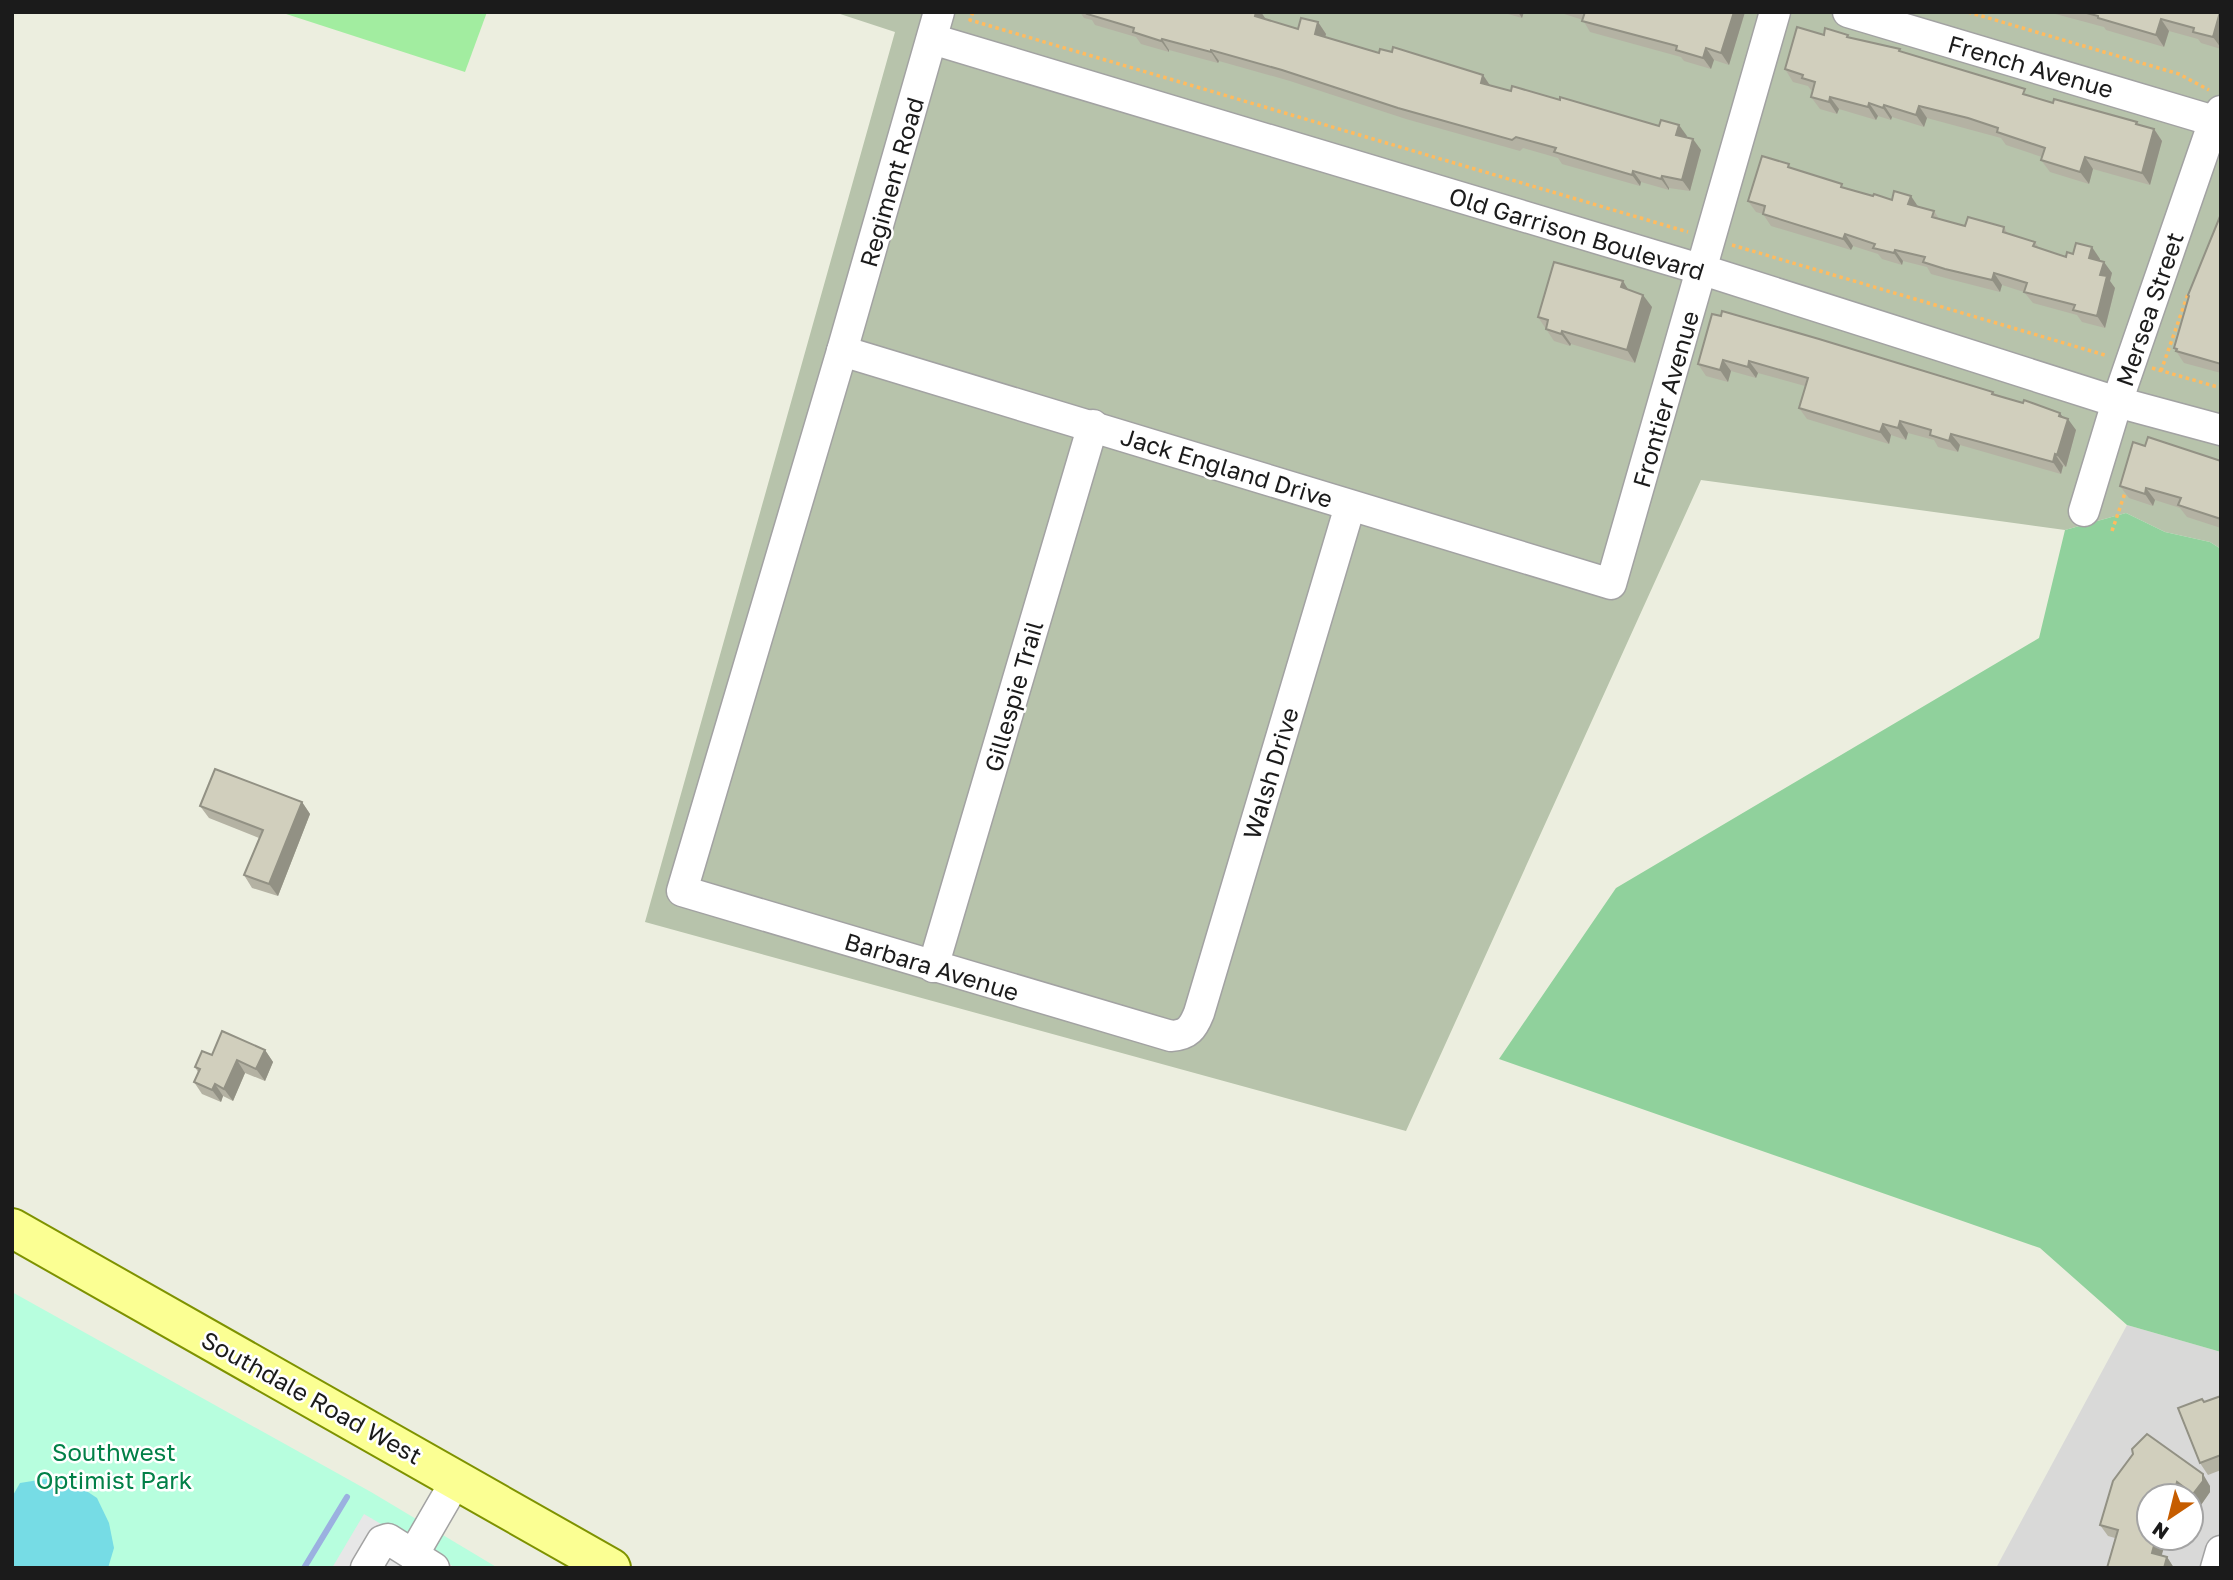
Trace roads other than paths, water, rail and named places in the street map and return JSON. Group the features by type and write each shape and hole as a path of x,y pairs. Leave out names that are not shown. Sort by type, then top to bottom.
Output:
{"main road":[{"name":"Southdale Road West","path":"12,1228 611,1568"}],"street":[{"name":"Frontier Avenue","path":"1611,584 1703,271 1775,12"},
{"name":"French Avenue","path":"1848,12 2215,107"},
{"name":"Old Garrison Boulevard","path":"935,25 2117,402 2221,430"},
{"name":"Regiment Road","path":"682,891 842,351 935,25"},
{"name":"Mersea Street","path":"2084,511 2117,402 2215,107"},
{"name":"Jack England Drive","path":"842,351 1611,584"},
{"name":"Gillespie Trail","path":"933,967 1093,425"},
{"name":"Walsh Drive","path":"1183,1035 1194,1026 1199,1013 1350,506"},
{"name":"Barbara Avenue","path":"682,891 1171,1036 1183,1035"},
{"path":"366,1568 382,1541 388,1539 423,1561 457,1479"},
{"path":"2216,1568 2221,1551"}],"waterway":[{"path":"304,1568 347,1497"}],"park label":[{"name":"Southwest Optimist Park","path":"114,1465"}]}
